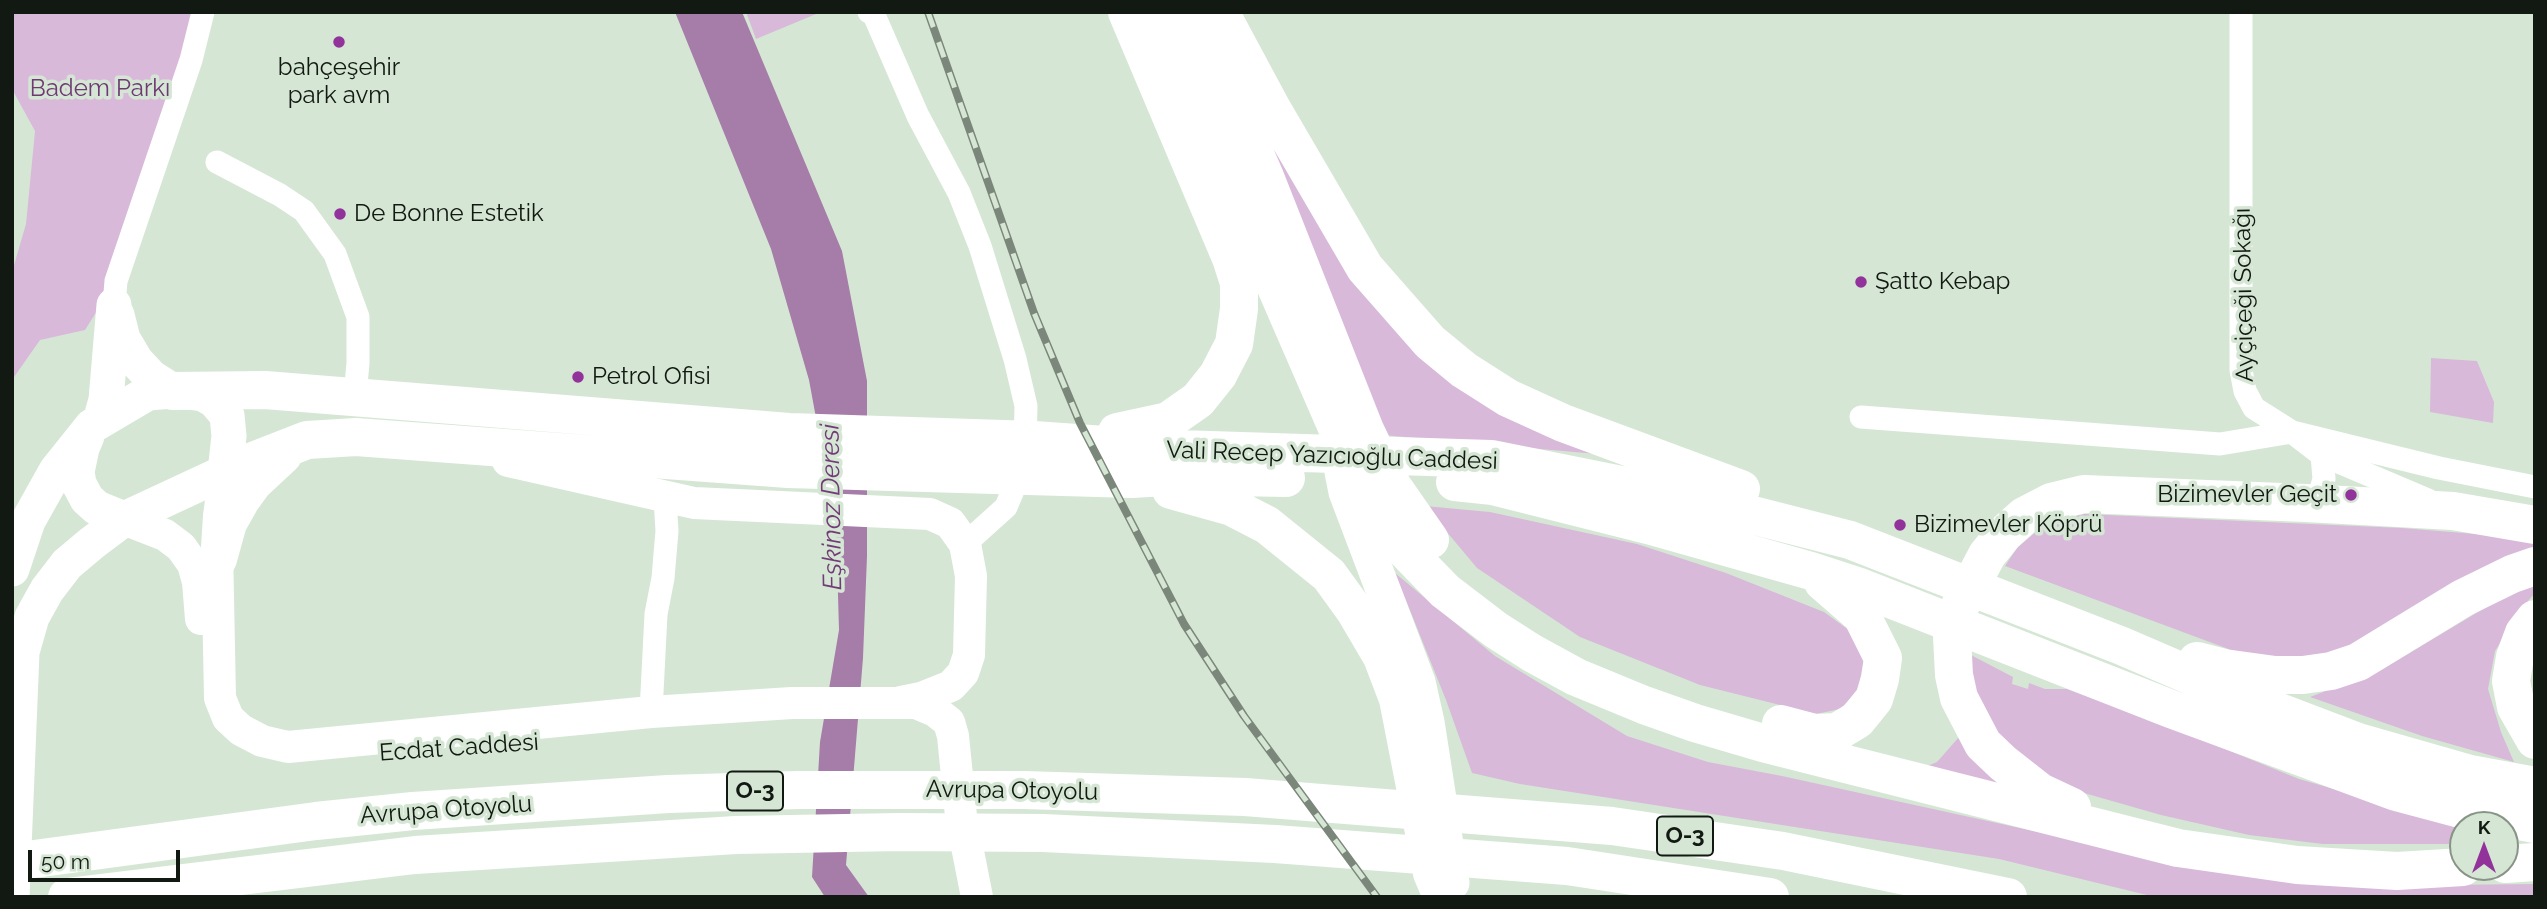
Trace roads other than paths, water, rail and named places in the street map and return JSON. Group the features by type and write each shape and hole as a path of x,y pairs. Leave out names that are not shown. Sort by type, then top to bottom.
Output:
{"highway":[{"path":"1034,440 1114,433 1168,421 1198,400 1218,375 1234,344 1239,309 1239,283 1231,258 1127,12"},
{"path":"1194,12 1265,177 1365,430 1391,484 1422,532 1448,561 1524,622 1563,646 1616,672 1696,700 1786,726 1815,733 1837,732 1857,720 1874,699 1882,658 1862,616 1811,571"},
{"path":"1220,12 1271,107 1365,268 1430,342 1464,370 1508,398 1563,423 1740,489 1850,540"},
{"path":"177,391 265,390 355,396 789,451"},
{"path":"225,472 307,440 356,437 789,451"},
{"name":"Vali Recep Yazıcıoğlu Caddesi","path":"789,451 1034,440 1492,473 1686,498 1850,540 2122,646"},
{"path":"1342,443 1375,510 1407,552 1445,592 1532,653 1576,677 1644,705 1695,723 2178,848 2297,865 2397,871 2449,868"},
{"path":"218,559 228,523 241,500 254,482 295,444"},
{"name":"Vali Recep Yazıcıoğlu Caddesi","path":"789,451 1132,479 1180,476 1432,481 1492,473 1661,529 1811,571 2396,792 2470,812 2535,824"},
{"path":"1132,479 1232,507 1267,525 1329,575 1355,611 1382,657 1398,699 1432,873 1442,897"},
{"path":"2141,839 2040,792 1983,744 1959,698 1952,653 1952,636 1959,608 1972,580 1996,545 2024,516 2051,502 2084,494 2453,511 2535,525"},
{"path":"2122,646 2188,658 2224,668 2275,675 2331,671 2358,662 2463,598 2535,566"},
{"path":"2535,619 2524,634 2515,657 2511,681 2516,707 2535,740"},
{"path":"2122,646 2234,695 2358,742 2470,774 2535,786"},
{"name":"Avrupa Otoyolu","path":"12,862 316,821 413,811 668,794 895,789 1121,792 1245,797 1612,826 1783,851 2008,897"},
{"name":"Avrupa Otoyolu","path":"67,897 415,855 736,835 1042,833 1275,844 1567,866 1770,897"}],"main road":[{"path":"1159,12 1342,443 1342,472 1346,492 1418,682 1431,747 1453,897"},
{"path":"114,305 123,339 136,360 151,377 177,391"},
{"path":"114,305 107,416 82,448 78,472 79,484 87,499 97,508 124,519"},
{"path":"12,569 28,521 56,471 107,416 148,393 177,391 203,394 215,401 227,415 229,436 225,472 124,519 67,564 47,590 32,617 22,652 12,897"},
{"path":"421,440 694,503 930,514 950,523 965,544 971,576 969,655 963,673 951,686 888,709"},
{"name":"Ecdat Caddesi","path":"225,472 219,516 218,559 220,698 228,718 241,730 262,741 288,747 651,712 792,713 888,709 916,704 934,711 949,722 961,816 976,897"},
{"name":"Ecdat Caddesi","path":"124,519 165,535 181,547 193,564 198,582 200,608 204,708 213,728 225,744 245,754 277,762 792,713"}],"street":[{"path":"114,305 116,281 191,60 203,12"},
{"path":"869,12 874,15 918,116 959,192 980,246 1015,359 1026,406 1023,459 1006,507 965,544"},
{"name":"Ayçiçeği Sokağı","path":"2241,12 2241,370 2245,391 2254,408 2292,432 2439,468 2535,487"},
{"path":"217,162 280,195 304,211 335,254 358,317 355,396"},
{"path":"1861,417 2220,444 2292,432 2322,455 2453,511"},
{"path":"2306,503 2320,494 2324,479 2322,455"},
{"path":"651,712 656,614 667,531 665,498"}],"railway":[{"path":"928,12 1034,313 1080,423 1184,624 1244,716 1377,897"}],"place":[{"name":"bahçeşehir park avm","path":"339,42"},
{"name":"De Bonne Estetik","path":"340,214"},
{"name":"Şatto Kebap","path":"1861,282"},
{"name":"Petrol Ofisi","path":"578,377"},
{"name":"Bizimevler Geçit","path":"2351,495"},
{"name":"Bizimevler Köprü","path":"1900,525"}],"park label":[{"name":"Badem Parkı","path":"100,89"}],"water label":[{"name":"Eşkinoz Deresi","path":"832,507"}]}
